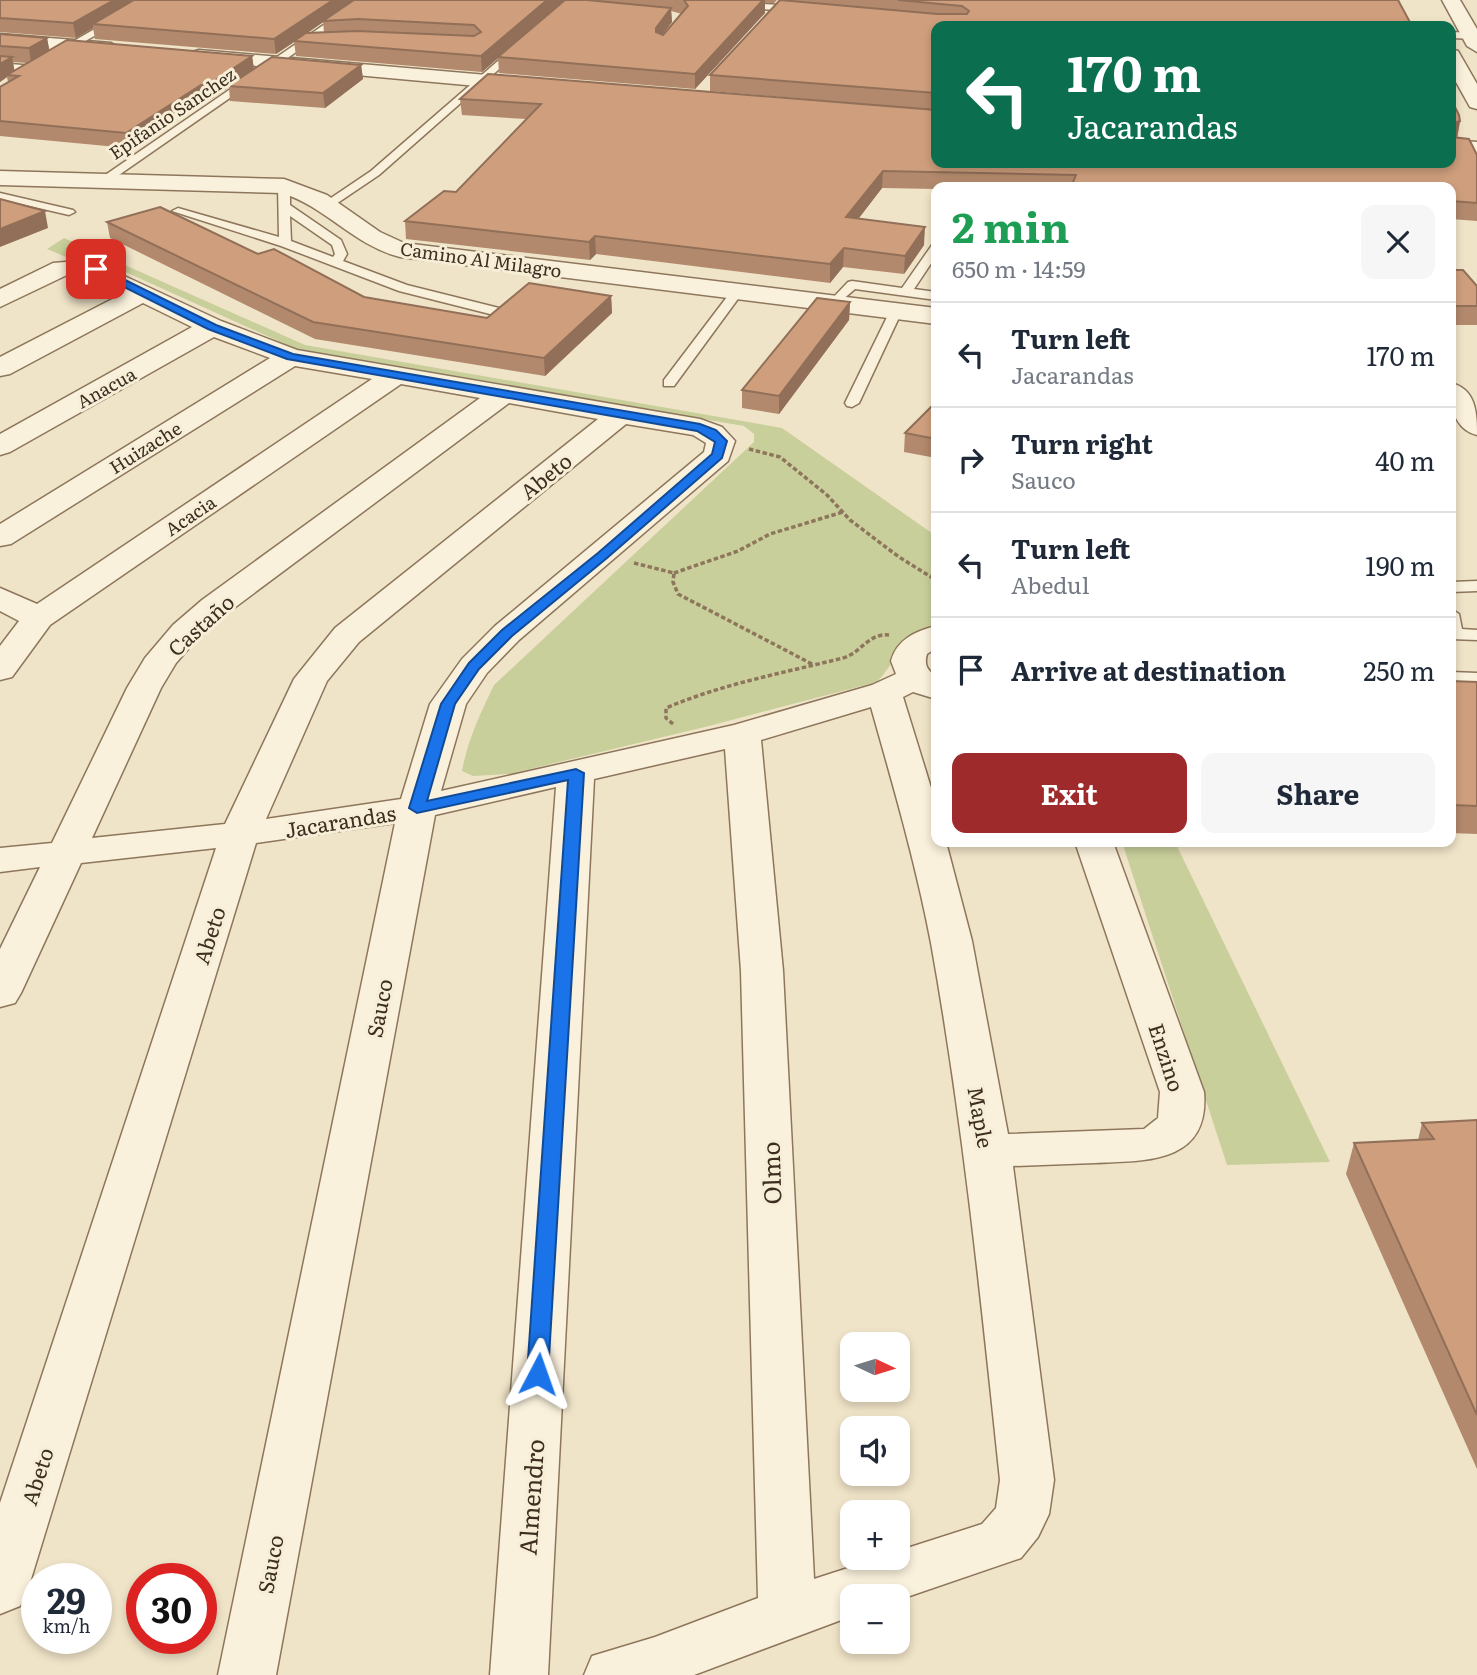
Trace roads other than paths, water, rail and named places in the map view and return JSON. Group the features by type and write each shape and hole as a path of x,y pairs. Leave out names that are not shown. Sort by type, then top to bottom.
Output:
{"street":[{"path":"1451,0 1475,39"},
{"path":"0,40 127,50"},
{"path":"181,54 548,86"},
{"path":"1456,64 1477,103"},
{"path":"1456,146 1477,148"},
{"name":"Camino Al Milagro","path":"0,178 102,182 285,197 306,192 329,204 374,240 400,250 834,303 901,302 931,314"},
{"path":"0,299 62,268 82,266 96,269 212,327 291,357 621,414"},
{"path":"0,368 143,293"},
{"name":"Anacua","path":"0,446 212,327"},
{"name":"Huizache","path":"0,537 291,357"},
{"name":"Acacia","path":"0,670 38,618 395,376"},
{"name":"Castaño","path":"0,993 63,855 144,688 162,658 185,632 214,607 504,394"},
{"path":"1456,398 1477,426"},
{"name":"Sauco","path":"247,1675 417,808 448,704 474,666 507,633 602,556 720,448 712,433 700,428 621,414"},
{"name":"Abeto","path":"0,1589 240,834 311,679 347,635 621,414"},
{"path":"0,598 38,618"},
{"name":"Jacarandas","path":"0,860 240,834 417,808 742,734 918,668"},
{"name":"Maple","path":"787,1612 1001,1541 1018,1524 1026,1500 1027,1480 988,1151 951,941 920,813 918,668"},
{"name":"Olmo","path":"742,734 762,971 787,1612"},
{"name":"Almendro","path":"519,1675 576,773"},
{"name":"Enzino","path":"988,1151 1151,1145 1167,1138 1177,1126 1184,1110 1182,1092 1096,847"},
{"path":"613,1675 656,1663 787,1612"}],"lane":[{"path":"53,57 152,0"},
{"name":"Epifanio Sanchez","path":"102,182 366,0"},
{"path":"686,0 817,11"},
{"path":"1456,36 1475,39"},
{"path":"306,42 326,43"},
{"path":"329,204 375,173 523,44"},
{"path":"0,66 38,66 11,82"},
{"path":"0,196 69,212"},
{"path":"285,197 285,243"},
{"path":"285,197 337,243 341,254 336,263"},
{"path":"178,211 285,243 403,288 494,311"},
{"path":"852,403 901,302 931,256"},
{"path":"669,383 737,292"},
{"path":"901,302 931,297"},
{"path":"1456,587 1477,586"},
{"path":"1456,634 1477,635"},
{"path":"1456,677 1477,678"}]}
